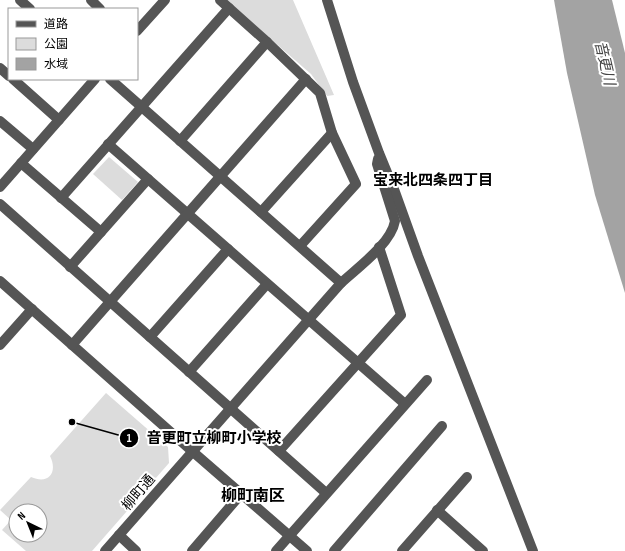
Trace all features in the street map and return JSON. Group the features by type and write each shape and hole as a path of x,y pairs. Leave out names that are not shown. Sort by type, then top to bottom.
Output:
{"street":[{"path":"20,0 29,8"},
{"path":"91,0 99,8"},
{"path":"138,30 165,0"},
{"path":"220,0 267,42 320,93 332,132 356,184 300,246"},
{"path":"327,0 353,82 379,153 533,551"},
{"path":"61,198 229,8"},
{"path":"180,141 267,42"},
{"path":"0,68 8,75"},
{"path":"72,344 306,79"},
{"path":"14,80 59,120"},
{"path":"1,182 21,163 94,80"},
{"path":"111,80 341,283"},
{"path":"0,121 33,149"},
{"path":"260,212 332,132"},
{"path":"108,144 405,404"},
{"name":"柳町通","path":"105,551 308,319 341,283 379,247 394,229 395,221 377,164 379,153"},
{"path":"21,163 101,232"},
{"path":"70,267 148,179"},
{"path":"0,204 326,493"},
{"path":"279,451 400,315 379,247"},
{"path":"150,337 228,249"},
{"path":"0,281 307,551"},
{"path":"190,372 267,284"},
{"path":"0,345 32,309"},
{"path":"276,551 426,380"},
{"path":"334,551 442,426"},
{"path":"402,551 467,477"},
{"path":"192,551 241,494"},
{"path":"437,510 483,551"},
{"path":"118,536 136,551"}],"green space":[{"path":"226,0 293,0 334,95 327,96 311,74"},
{"path":"109,157 138,182 122,200 93,174"},
{"path":"106,393 168,447 169,463 92,551 26,551 17,543 48,543 48,503 8,503 8,517 0,510 31,477 43,479 50,476 53,467 50,456"},
{"path":"8,523 8,535 2,530"}],"water":[{"name":"音更川","path":"554,0 612,0 625,53 625,293 595,195 567,73"}],"place":[{"name":"音更町立柳町小学校","path":"72,422"}],"district":[{"name":"宝来北四条四丁目","path":"433,180"},
{"name":"柳町南区","path":"253,495"}]}
